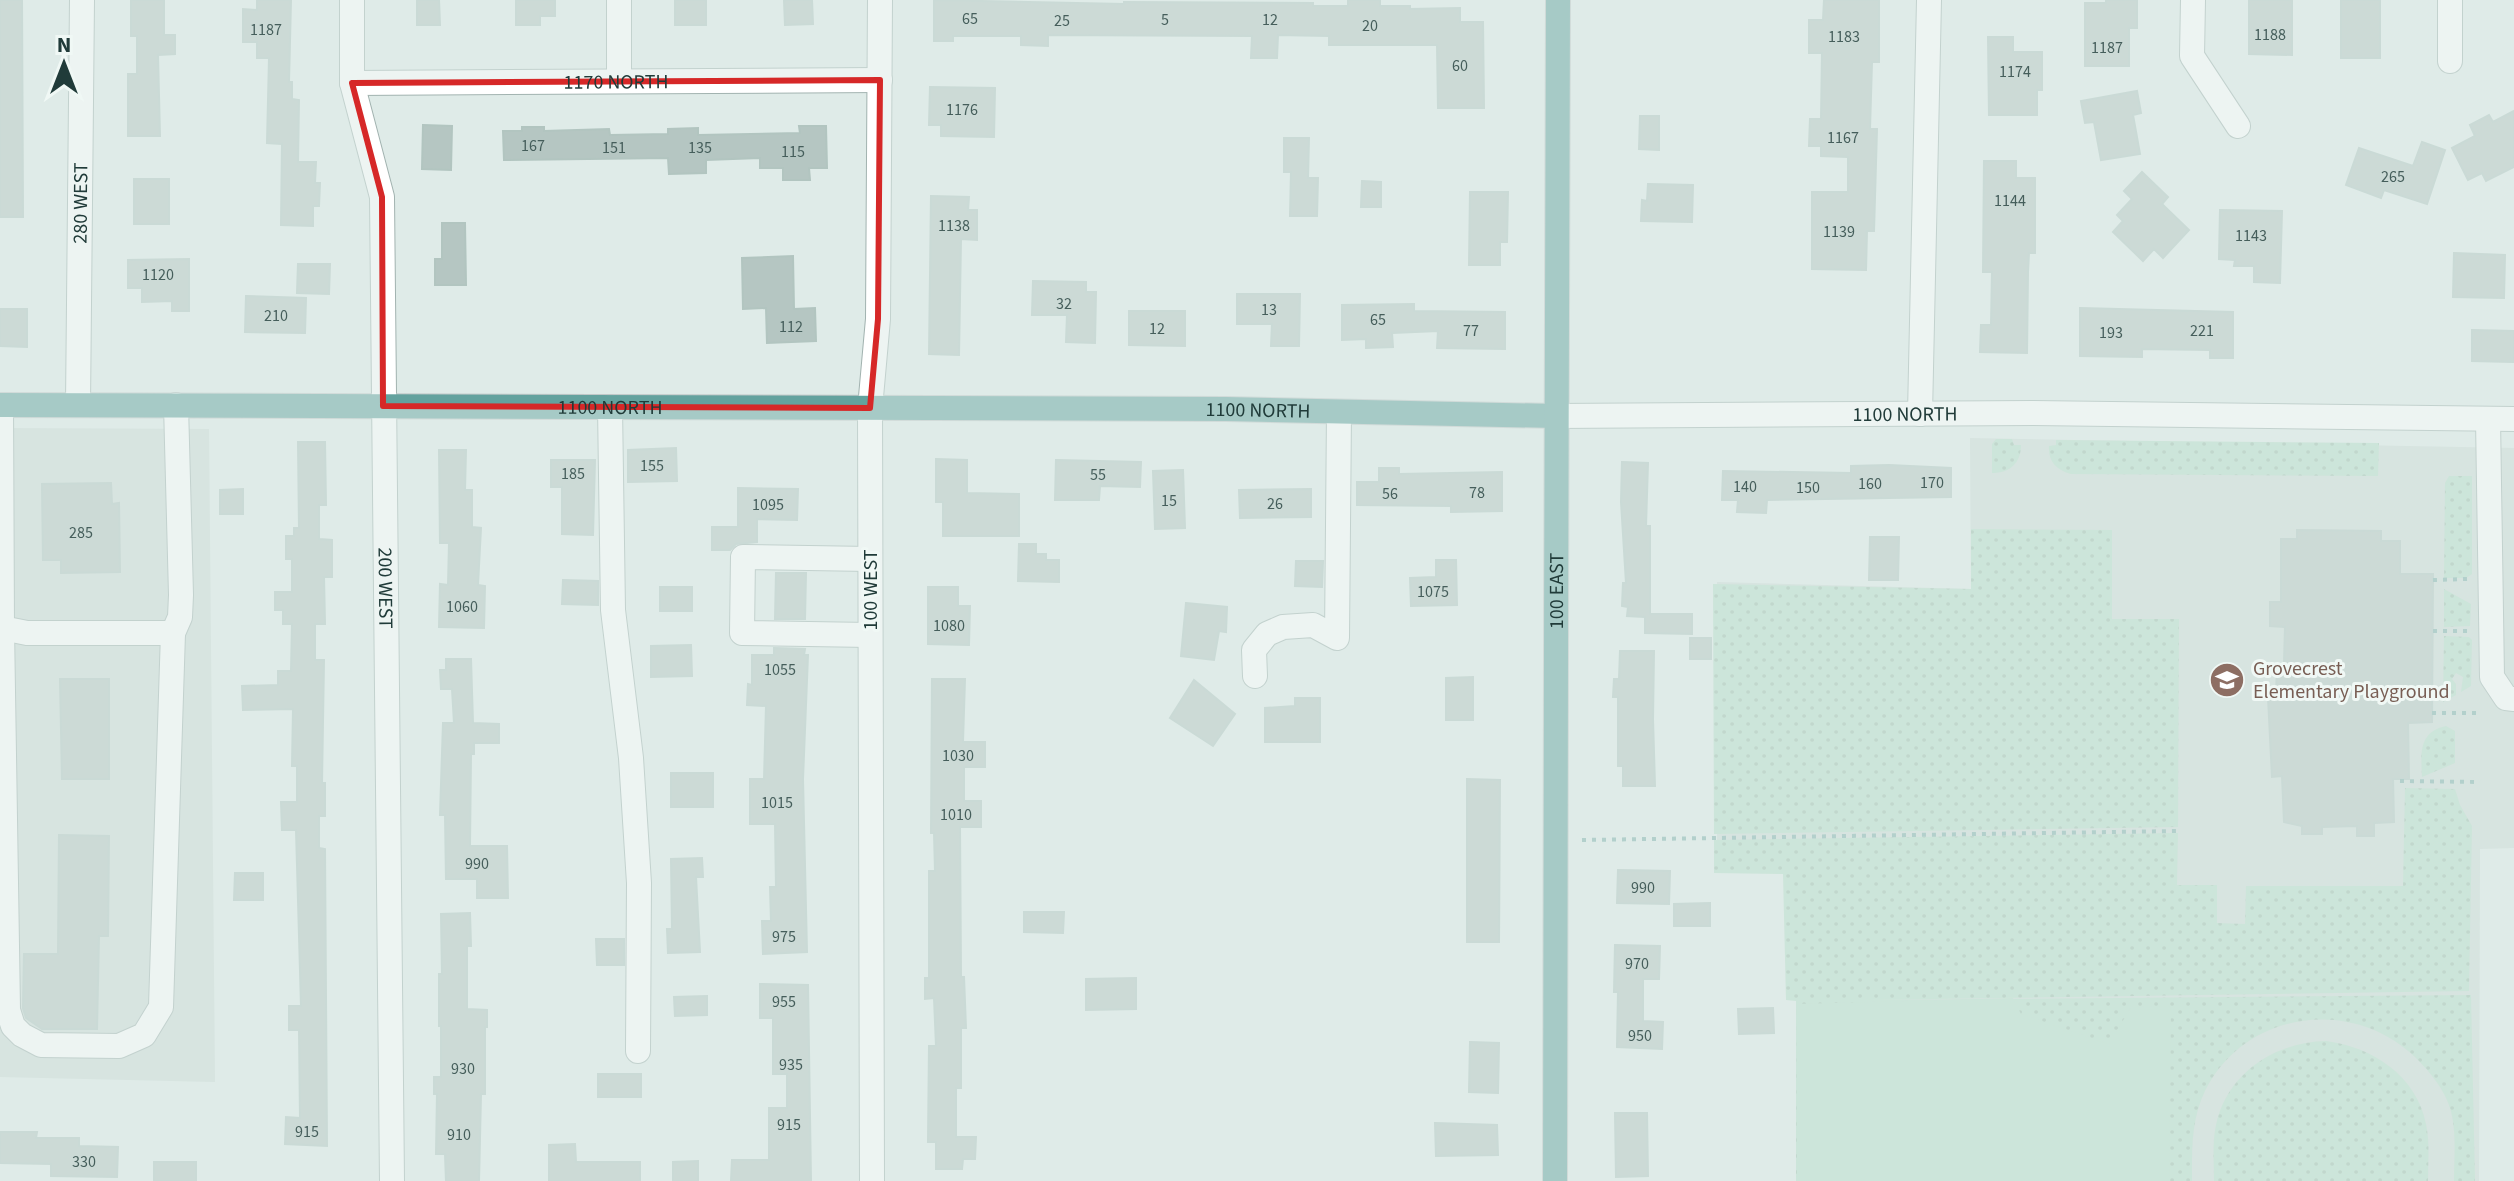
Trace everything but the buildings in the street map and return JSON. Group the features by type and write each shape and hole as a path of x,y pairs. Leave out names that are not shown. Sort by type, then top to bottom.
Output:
{"main road":[{"name":"100 EAST","path":"1555,1181 1558,0"},
{"name":"1100 NORTH","path":"0,405 870,408 1555,416"}],"street":[{"name":"280 WEST","path":"78,405 82,0"},
{"name":"200 WEST","path":"352,0 352,83 382,197 392,1181"},
{"path":"619,0 619,81"},
{"name":"100 WEST","path":"872,1181 870,408 878,319 880,0"},
{"path":"1920,414 1929,0"},
{"path":"2193,0 2192,56 2238,126"},
{"path":"2450,0 2450,61"},
{"name":"1170 NORTH","path":"352,83 880,80"},
{"path":"0,405 8,1010 13,1026 41,1045 119,1046 144,1035 161,1007 173,633 180,617 181,595 176,405"},
{"path":"610,407 613,610 631,758 639,883 638,1051"},
{"path":"1255,676 1254,650 1267,634 1283,627 1313,625 1337,638 1339,412"},
{"name":"1100 NORTH","path":"1555,416 2306,415 2514,419"},
{"path":"2488,419 2492,677 2506,698 2514,699"},
{"path":"870,559 743,557 742,633 870,635"},
{"path":"2,628 27,633 173,633"}],"path":[{"path":"2433,580 2478,579"},
{"path":"2433,631 2478,631"},
{"path":"2432,713 2478,713"},
{"path":"2400,781 2480,782"},
{"path":"1582,840 2178,831"}],"highlighted area":[{"path":"880,80 878,319 870,408 383,406 382,197 352,83"}],"shaded area":[{"path":"0,428 209,429 215,1082 0,1077"},
{"path":"1970,438 2514,448 2514,848 2480,849 2479,1181 1796,1181 1796,1004 1843,855 1717,855 1717,582 1971,589"}],"green space":[{"path":"1996,439 2012,439 2014,445 2021,445 2019,457 2013,466 1992,473 1992,444"},
{"path":"2056,440 2379,443 2378,476 2071,474 2061,470 2052,460 2049,446 2056,445"},
{"path":"2449,476 2472,476 2472,574 2466,578 2444,578 2445,483"},
{"path":"1971,529 2112,530 2112,619 2179,619 2178,827 1714,834 1713,584 1971,589"},
{"path":"2444,589 2471,604 2470,626 2444,627"},
{"path":"2444,636 2469,637 2472,640 2471,686 2461,692 2463,677 2456,673 2452,679 2456,684 2456,695 2443,702"},
{"path":"2446,726 2455,731 2455,763 2422,777 2423,745 2430,733"},
{"path":"2405,788 2455,789 2472,826 2469,991 1869,1000 2471,995 2475,1181 2454,1181 2455,1144 2450,1108 2426,1069 2390,1038 2362,1026 2332,1020 2302,1021 2273,1029 2246,1043 2223,1064 2205,1091 2197,1113 2192,1181 1796,1181 1796,1001 1786,1000 1783,874 1714,873 1714,840 2178,833 2177,885 2217,885 2217,923 2245,924 2246,886 2403,886"},
{"path":"2013,998 2021,1014 2109,1044 2131,1007 2171,1006 2169,1181 1797,1181 1796,1004"},
{"path":"2326,1041 2343,1044 2375,1057 2390,1066 2413,1091 2426,1124 2428,1181 2214,1181 2216,1125 2231,1090 2242,1076 2272,1054 2289,1047"}],"place":[{"name":"Grovecrest Elementary Playground","path":"2227,680"}]}
